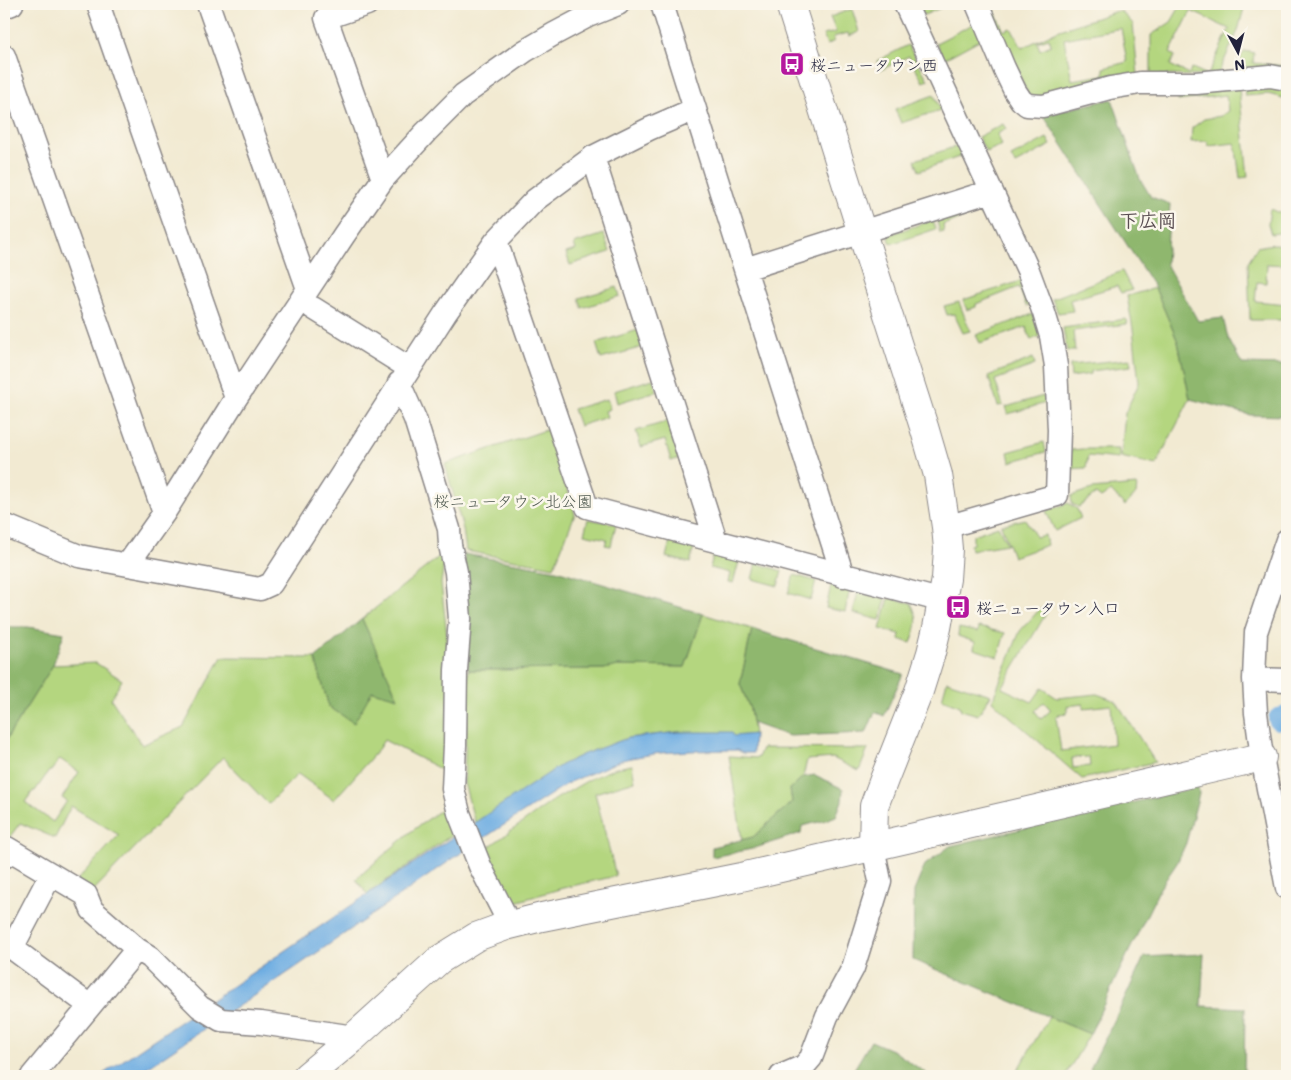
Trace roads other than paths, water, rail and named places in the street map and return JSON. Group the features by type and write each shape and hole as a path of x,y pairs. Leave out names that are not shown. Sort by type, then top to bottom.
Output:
{"street":[{"path":"4,7 12,4"},
{"path":"98,4 236,398"},
{"path":"208,4 311,298 404,376 449,529 450,545 456,572 460,619 456,670 453,789 459,813 480,866 503,911 506,926"},
{"path":"367,4 326,18 383,179"},
{"path":"128,564 164,513 236,398 311,298 383,179 463,95 524,51 571,25 618,4"},
{"path":"662,4 843,576"},
{"path":"780,1076 804,1066 811,1058 827,1016 853,968 880,881 873,847 874,806 919,691 931,653 943,601 948,549 938,475 790,4"},
{"path":"905,4 1034,285 1051,336 1057,375 1059,430 1057,495 946,527"},
{"path":"977,4 1004,68 1021,100 1027,105 1044,106 1110,88 1140,83 1196,83 1270,76 1287,79"},
{"path":"4,56 164,513"},
{"path":"4,525 80,556 260,588 271,584 404,376 456,297 496,241 535,200 594,157 650,128 695,109"},
{"path":"594,157 716,541"},
{"path":"745,269 991,191"},
{"path":"496,241 586,507 943,601"},
{"path":"1287,540 1256,632 1254,679 1262,757 1287,888"},
{"path":"1254,679 1287,680"},
{"path":"307,1076 354,1037 439,960 476,938 506,926 542,916 741,877 1262,757"},
{"path":"4,857 7,848 86,895 92,910 137,949 150,957 200,1007 223,1021 261,1023 354,1037"},
{"path":"51,874 12,948 90,1006"},
{"path":"32,1076 137,949"}],"water":[{"path":"678,732 732,732 734,736 754,734 753,753 742,753 738,750 660,753 622,760 570,782 464,851 134,1076 100,1076 561,765 584,754 628,738"}],"waterway":[{"path":"1279,719 1287,717"}],"place":[{"name":"桜ニュータウン西","path":"792,64"},
{"name":"桜ニュータウン入口","path":"958,607"}],"district":[{"name":"下広岡","path":"1148,219"}],"park label":[{"name":"桜ニュータウン北公園","path":"513,500"}]}
